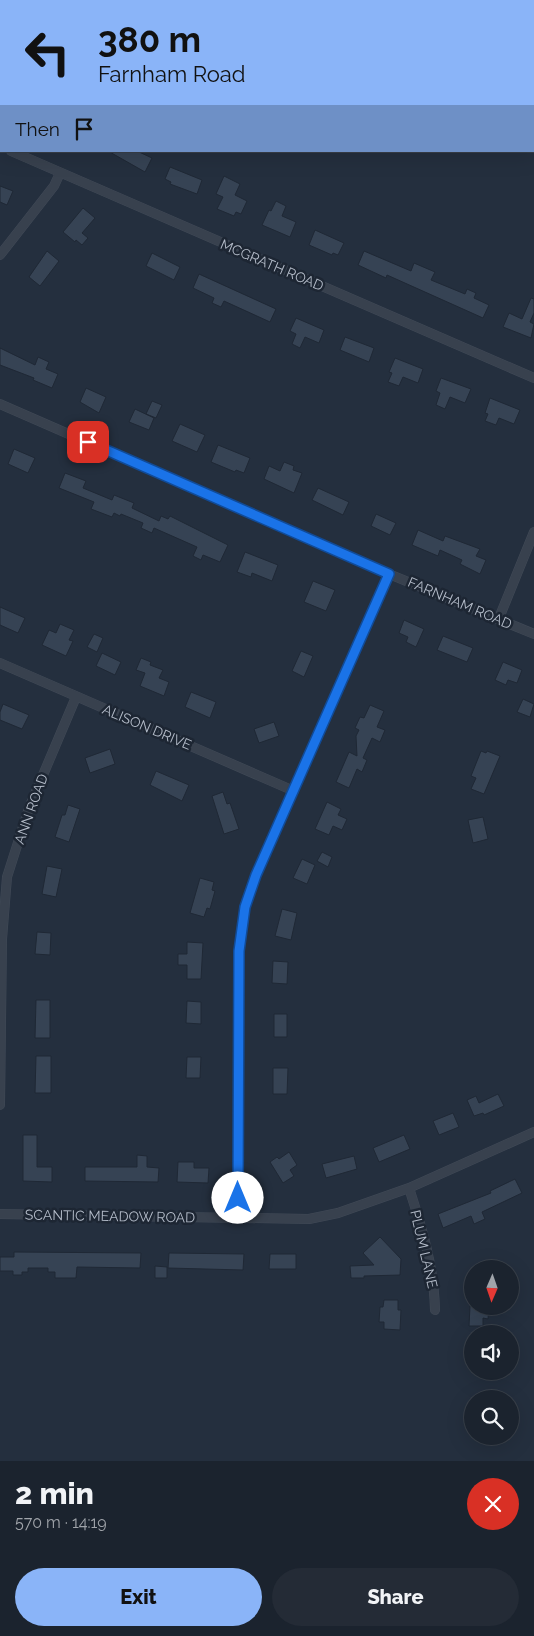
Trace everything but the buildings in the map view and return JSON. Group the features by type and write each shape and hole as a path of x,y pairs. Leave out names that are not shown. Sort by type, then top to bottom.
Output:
{"street":[{"name":"MCGRATH ROAD","path":"13,152 534,378"},
{"path":"0,255 54,186 60,173"},
{"name":"FARNHAM ROAD","path":"0,404 389,574 534,634"},
{"path":"498,618 534,532"},
{"path":"238,1217 239,951 245,907 256,875 389,574"},
{"name":"ALISON DRIVE","path":"0,663 294,791"},
{"name":"ANN ROAD","path":"0,1105 4,876 29,808 76,697"},
{"name":"SCANTIC MEADOW ROAD","path":"0,1214 309,1219 338,1213 409,1188 534,1132"},
{"name":"PLUM LANE","path":"409,1188 426,1241 434,1284 435,1310"}],"route":[{"path":"88,442 389,574 256,875 245,907 239,951 238,1198"}]}
